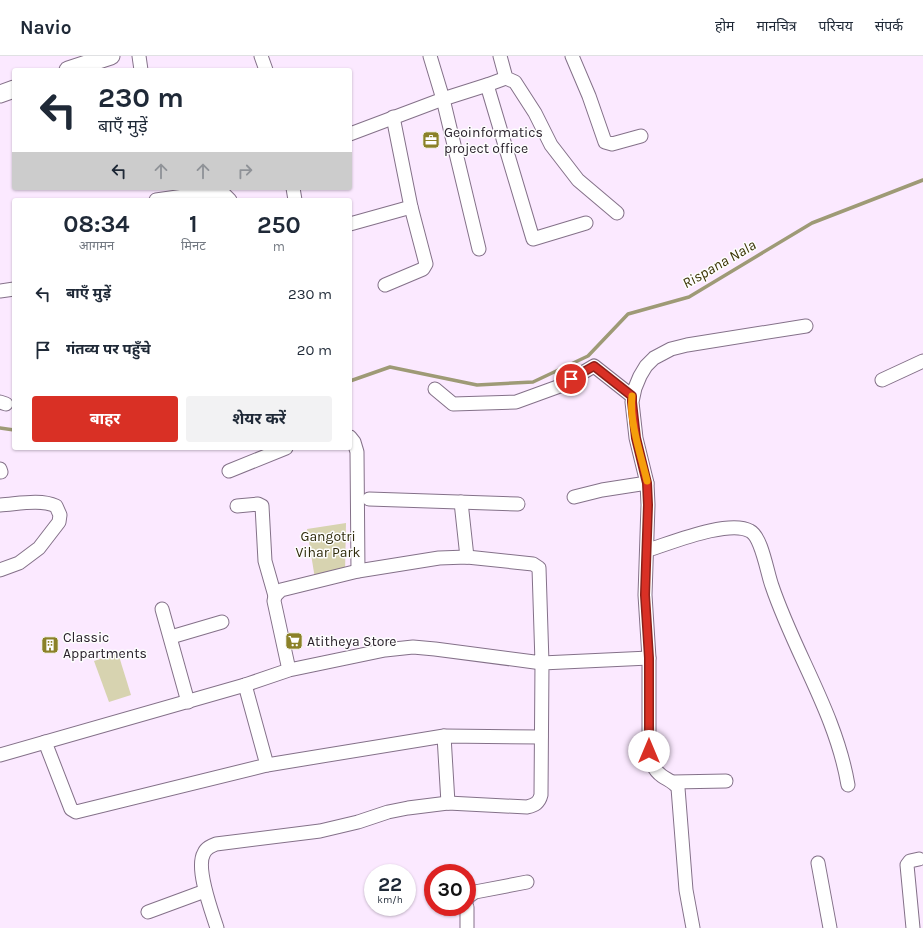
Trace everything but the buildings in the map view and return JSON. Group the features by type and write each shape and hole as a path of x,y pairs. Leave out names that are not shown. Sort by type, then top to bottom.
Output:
{"street":[{"path":"74,68 111,56"},
{"path":"139,56 141,68"},
{"path":"261,56 265,68"},
{"path":"430,56 443,99 479,249"},
{"path":"500,56 506,78"},
{"path":"572,56 590,96 605,142 612,144 641,136"},
{"path":"352,133 443,99 506,78 515,82 535,113 550,145 578,180 617,213"},
{"path":"487,85 533,239 586,223"},
{"path":"0,94 12,90"},
{"path":"385,285 423,269 426,264 411,207 393,118"},
{"path":"170,198 213,192 224,194 228,198"},
{"path":"352,223 411,207"},
{"path":"0,291 12,289"},
{"path":"693,928 686,890 678,788 673,782 661,775 655,768 651,762 649,751 649,658 645,595 648,550 647,483 636,438 632,396 640,376 646,366 654,358 670,349 806,326"},
{"path":"882,380 923,361"},
{"path":"435,389 453,404 516,402 560,386 594,366 632,396"},
{"path":"352,440 357,452 358,571"},
{"path":"229,471 281,450"},
{"path":"574,497 602,490 647,483"},
{"path":"369,499 518,504"},
{"path":"461,502 467,557"},
{"path":"0,505 40,503 51,504 56,506 59,510 60,520 39,548 18,563 0,570"},
{"path":"237,506 258,504 262,506 265,561 274,596 289,670"},
{"path":"648,550 715,529 744,528 756,536 760,544 778,604 812,679 837,740 848,785"},
{"path":"217,928 205,891 202,874 202,858 207,848 216,844 320,831 358,822 388,812 448,803 534,805 538,802 540,795 542,663 539,568 533,564 467,557 439,558 358,571 281,590 274,596"},
{"path":"162,609 188,702"},
{"path":"171,637 222,622"},
{"path":"0,755 188,702 289,670 385,650 413,647 542,663 649,658"},
{"path":"245,685 267,765"},
{"path":"46,742 71,809 76,812 267,765 444,736 541,737"},
{"path":"444,736 448,803"},
{"path":"673,782 726,782"},
{"path":"913,928 906,865 910,861 919,859"},
{"path":"818,863 830,928"},
{"path":"476,892 527,882"},
{"path":"148,912 205,891"},
{"path":"467,916 467,928"}],"green space":[{"name":"Gangotri Vihar Park","path":"346,523 345,573 315,579 307,529"},
{"path":"118,653 131,695 109,702 94,661"}],"waterway":[{"name":"Rispana Nala","path":"352,380 390,367 477,385 533,382 588,356 628,314 689,297 812,223 923,180"},
{"name":"Rispana Nala","path":"0,428 12,430"}],"slow traffic":[{"path":"632,396 636,438 647,481"}],"place":[{"name":"Geoinformatics project office","path":"431,140"},
{"name":"Atitheya Store","path":"294,641"},
{"name":"Classic Appartments","path":"50,645"}],"route":[{"path":"571,379 594,366 632,396 636,438 647,483 648,550 645,595 649,658 649,751"}]}
